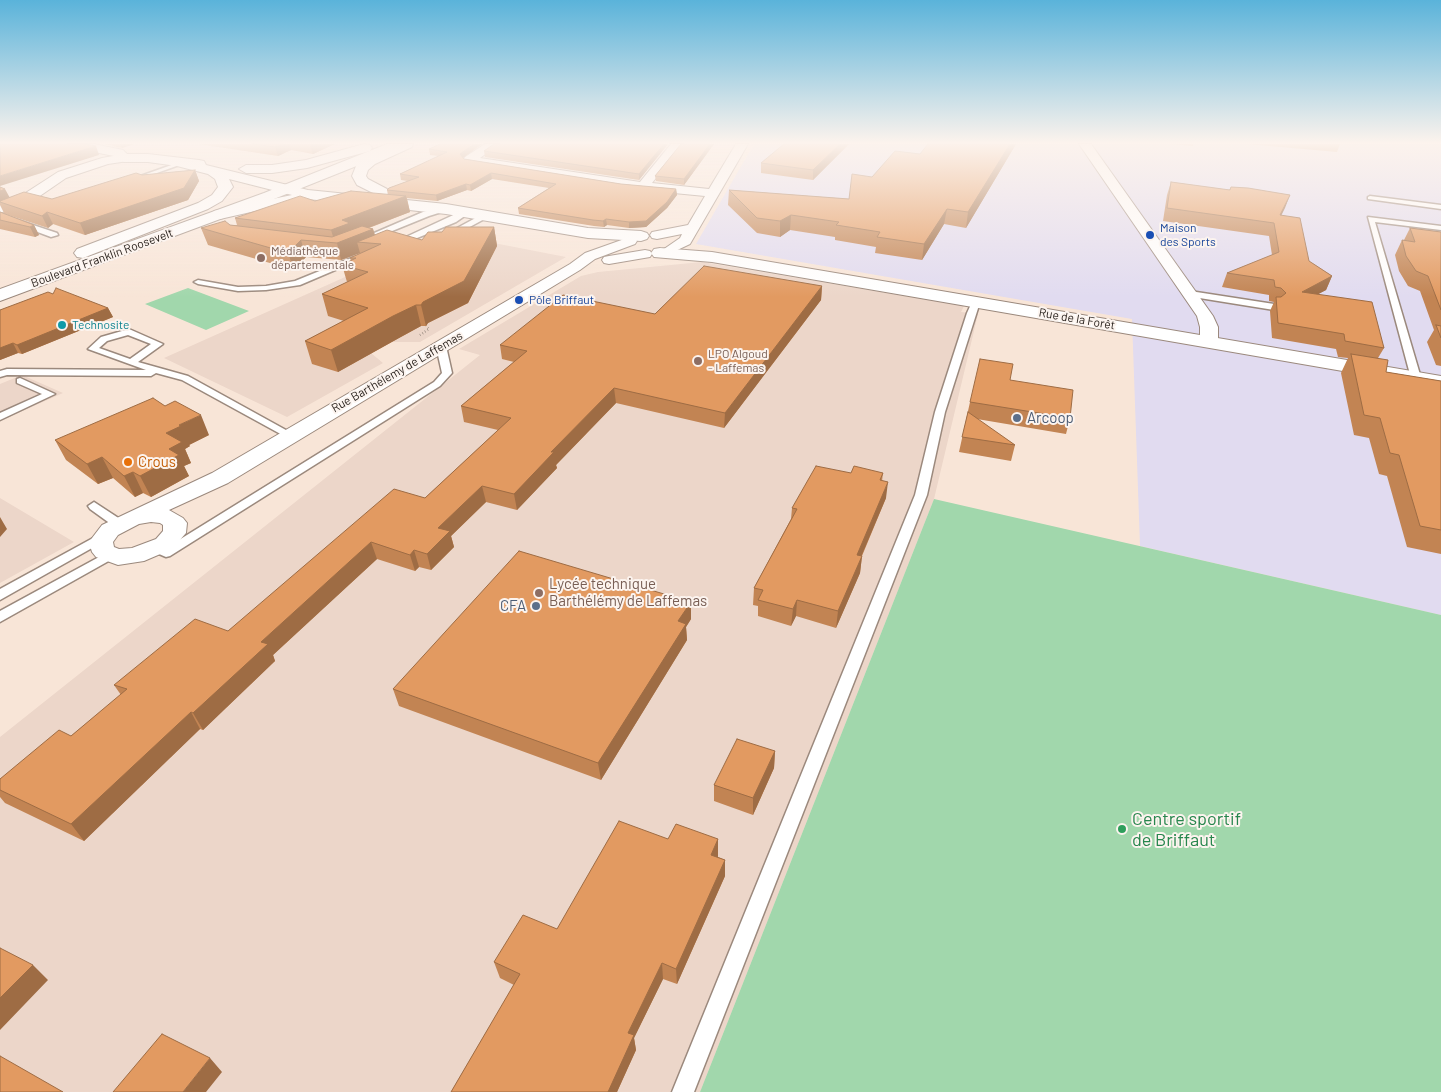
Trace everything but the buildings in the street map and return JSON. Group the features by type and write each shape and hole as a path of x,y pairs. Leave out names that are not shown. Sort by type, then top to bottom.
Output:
{"street":[{"path":"0,209 32,195"},
{"path":"83,253 110,240 211,202 219,195"},
{"name":"Boulevard Franklin Roosevelt","path":"0,282 250,195"},
{"name":"Boulevard Franklin Roosevelt","path":"0,295 218,214 259,195"},
{"path":"393,195 446,209"},
{"path":"576,267 651,245 692,228 711,195"},
{"path":"1121,195 1205,316 1209,327 1209,342"},
{"path":"218,214 288,199 324,196 446,209 651,245 692,228"},
{"path":"588,234 651,245"},
{"name":"Rue de la Forêt","path":"651,245 1441,382"},
{"name":"Rue Barthélemy de Laffemas","path":"117,534 220,478 576,267 590,256 651,245"},
{"name":"Rue Barthélemy de Laffemas","path":"172,519 220,478"},
{"path":"160,515 172,519 175,523 174,533 156,548 136,555 118,557 117,534 160,515"}],"lane":[{"path":"1370,198 1441,207"},
{"path":"355,243 426,214 446,209"},
{"path":"389,246 453,220 465,212"},
{"path":"0,216 54,235"},
{"path":"445,236 486,216"},
{"path":"1416,378 1371,220 1441,228"},
{"path":"198,282 238,289 266,288 297,283 362,257"},
{"path":"1190,294 1274,307"},
{"path":"683,1092 921,495 940,412 976,302"},
{"path":"130,363 158,344 129,332 104,339 93,349 130,363 185,378 290,435"},
{"path":"156,548 166,553 437,384 444,378 446,372 441,346"},
{"path":"0,374 7,372 145,374 158,371"},
{"path":"0,417 50,394 20,381"},
{"path":"94,506 117,534"},
{"name":"Rue Barthélemy de Laffemas","path":"0,595 117,534"},
{"name":"Rue Barthélemy de Laffemas","path":"0,617 117,534"}],"shaded area":[{"path":"724,195 1441,195 1441,615 1140,546 1132,319 696,244"},
{"path":"448,231 463,237 566,257 420,342 390,342 371,353 383,363 287,417 164,358"},
{"name":"Lycée technique Barthélémy de Laffemas","path":"702,262 964,306 961,312 978,314 934,499 700,1092 0,1092 0,737 480,355 459,349 581,276 598,272"},
{"path":"22,375 63,393 0,421 0,384"},
{"path":"0,498 74,542 0,583"}],"green space":[{"path":"188,288 249,311 206,330 145,304"},
{"name":"Centre sportif de Briffaut","path":"934,499 1441,615 1441,1092 700,1092"}],"place":[{"name":"Maison des Sports","path":"1150,235"},
{"name":"Médiathèque départementale","path":"261,258"},
{"name":"Pôle Briffaut","path":"519,300"},
{"name":"Technosite","path":"62,325"},
{"name":"LPO Algoud - Laffemas","path":"698,361"},
{"name":"Arcoop","path":"1017,418"},
{"name":"Crous","path":"128,462"},
{"name":"Lycée technique Barthélémy de Laffemas","path":"539,593"},
{"name":"CFA","path":"536,606"},
{"name":"Centre sportif de Briffaut","path":"1122,829"}]}
